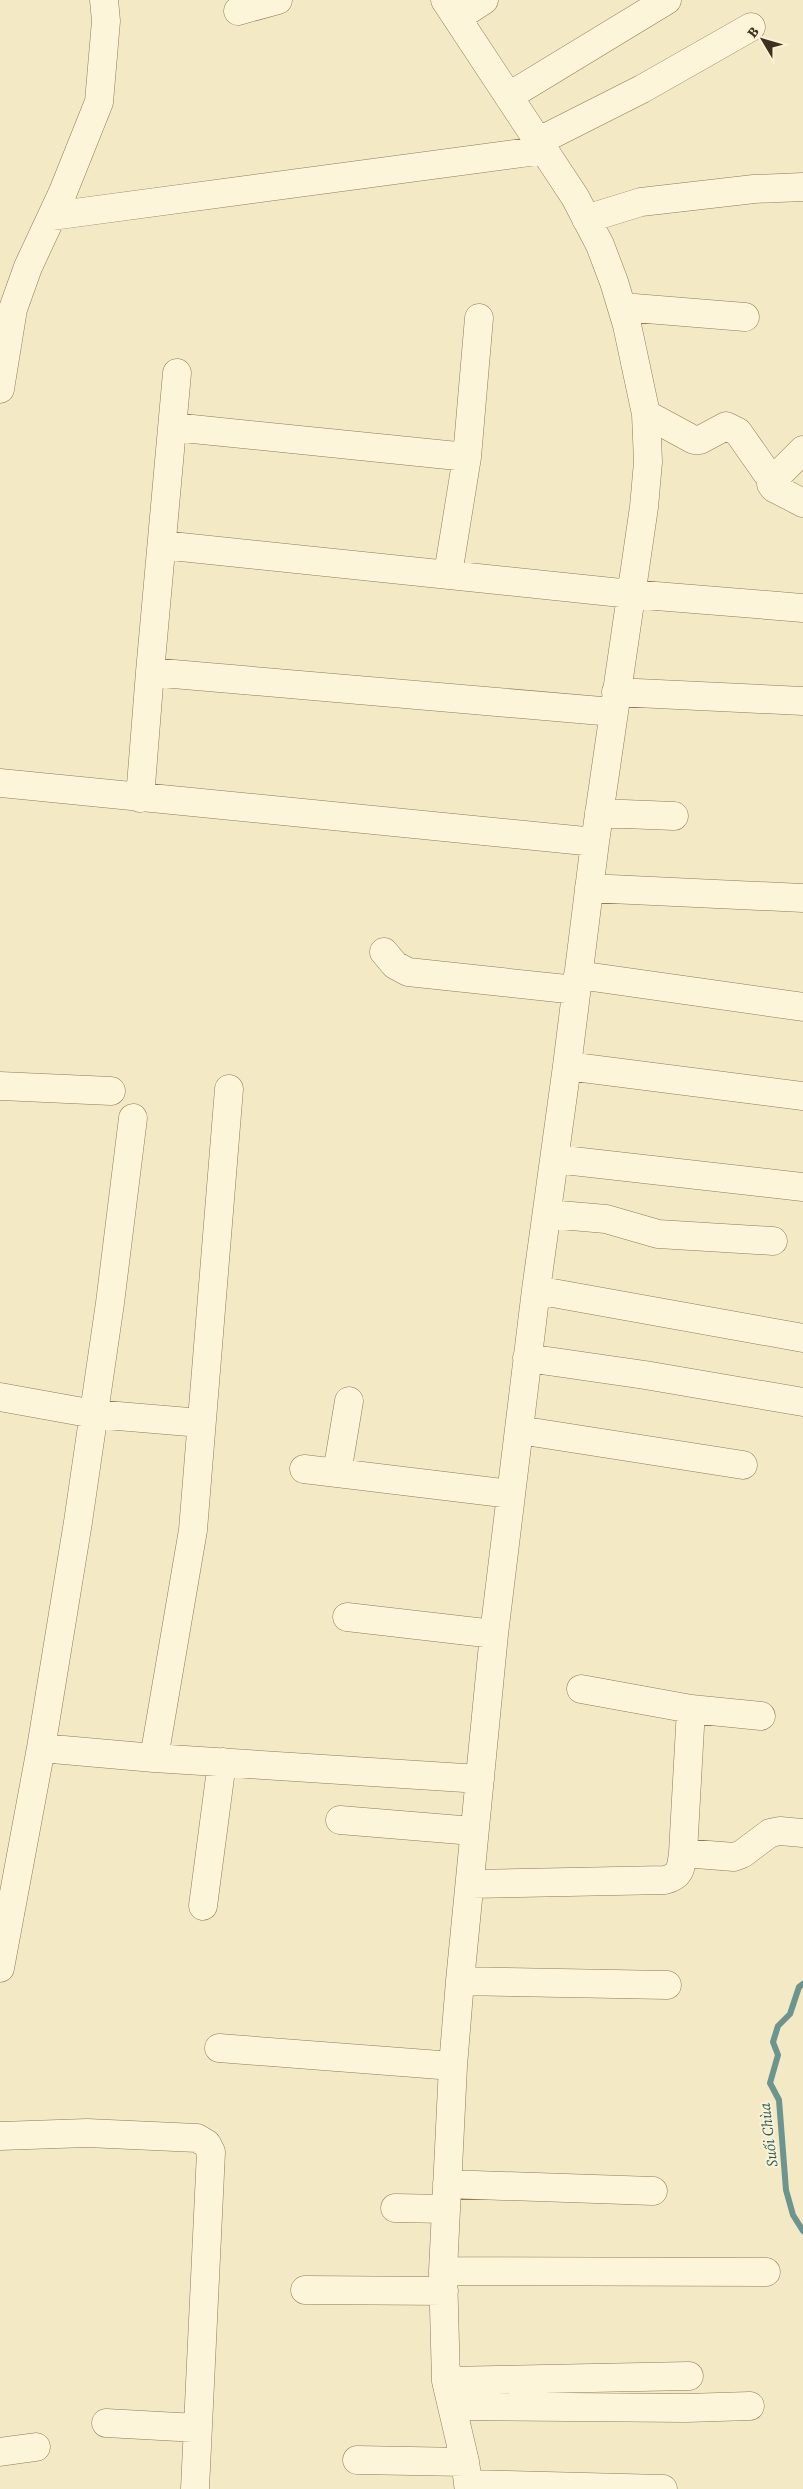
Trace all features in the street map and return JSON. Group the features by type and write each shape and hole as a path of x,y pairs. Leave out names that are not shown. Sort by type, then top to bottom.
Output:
{"street":[{"path":"0,389 6,307 28,267 52,216 99,102 106,21 104,0"},
{"path":"238,11 278,0"},
{"path":"467,2478 449,2393 444,2281 446,2196 460,1981 494,1634 527,1358 568,1066 595,842 644,508 648,462 646,414 637,364 622,307 600,246 575,197 451,9 484,0"},
{"path":"509,96 667,0"},
{"path":"52,216 542,146 751,27"},
{"path":"586,219 641,202 754,189 803,187"},
{"path":"622,307 745,317"},
{"path":"448,574 467,458 479,318"},
{"path":"140,798 177,373"},
{"path":"646,414 694,440 700,440 726,426 731,428 738,432 772,477 774,488 803,503"},
{"path":"173,427 467,458"},
{"path":"772,477 778,475 803,450"},
{"path":"162,545 631,594 803,608"},
{"path":"150,672 615,702 803,701"},
{"path":"0,783 595,842"},
{"path":"599,814 674,816"},
{"path":"589,888 803,898"},
{"path":"384,952 395,965 408,972 577,982 803,1007"},
{"path":"568,1066 803,1096"},
{"path":"0,1086 111,1091"},
{"path":"154,1758 192,1530 229,1089"},
{"path":"0,1968 41,1748 94,1414 133,1118"},
{"path":"555,1159 803,1187"},
{"path":"548,1214 606,1220 658,1234 773,1241"},
{"path":"536,1290 803,1338"},
{"path":"527,1358 645,1375 803,1402"},
{"path":"0,1398 94,1414 201,1423"},
{"path":"337,1473 349,1402"},
{"path":"519,1430 743,1465"},
{"path":"304,1469 511,1494"},
{"path":"347,1617 494,1634"},
{"path":"581,1689 691,1709 761,1716"},
{"path":"470,1884 665,1880 674,1877 680,1872 683,1853 691,1709"},
{"path":"41,1748 154,1758 480,1779"},
{"path":"203,1906 222,1762"},
{"path":"340,1820 474,1831"},
{"path":"683,1853 734,1857 742,1854 770,1833 780,1831 803,1833"},
{"path":"460,1981 667,1985"},
{"path":"219,2048 453,2066"},
{"path":"0,2136 87,2133 197,2138 207,2144 211,2152 195,2489"},
{"path":"395,2208 446,2196 653,2191"},
{"path":"305,2290 444,2281 766,2272"},
{"path":"449,2393 690,2376"},
{"path":"449,2393 686,2408 750,2406"},
{"path":"106,2423 197,2428"},
{"path":"0,2452 36,2447"},
{"path":"357,2460 467,2478 664,2489"}],"waterway":[{"name":"Suối Chùa","path":"803,1984 799,1987 790,2014 778,2026 773,2042 778,2055 770,2083 779,2100 786,2190 793,2215 803,2231"}]}
